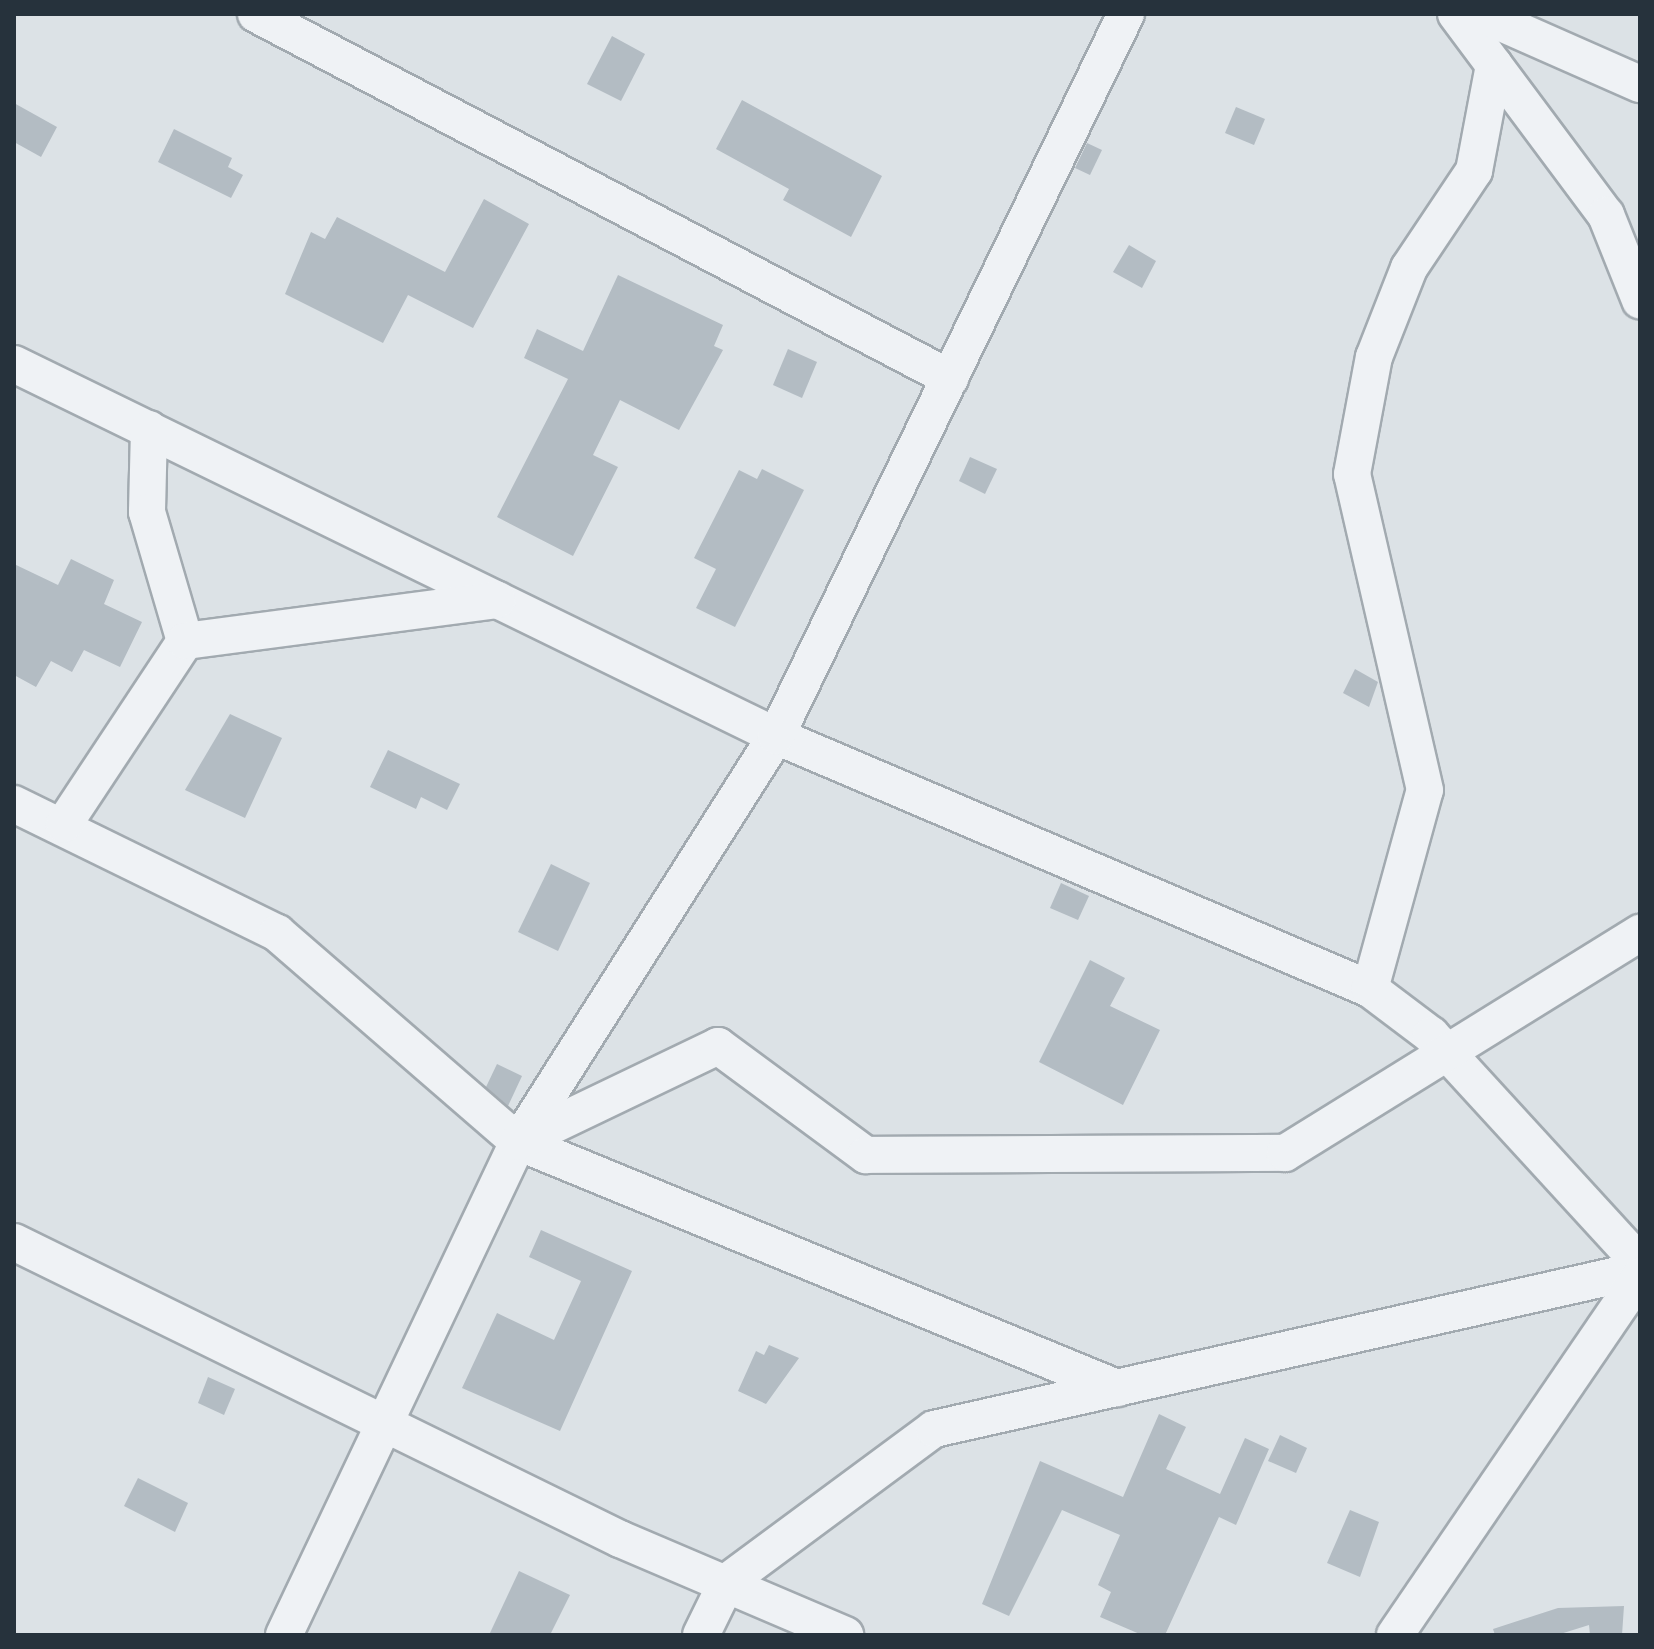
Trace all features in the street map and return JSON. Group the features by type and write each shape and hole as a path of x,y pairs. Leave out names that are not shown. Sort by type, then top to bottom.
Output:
{"street":[{"path":"256,14 950,378"},
{"path":"284,1635 518,1142 776,736 1126,14"},
{"path":"1456,14 1606,215 1640,300"},
{"path":"1481,14 1640,84"},
{"path":"1370,989 1425,790 1352,474 1374,357 1409,268 1474,171 1494,65"},
{"path":"14,364 776,736 1370,989 1446,1052 1640,1263"},
{"path":"149,429 147,512 185,641"},
{"path":"64,824 185,641 497,600"},
{"path":"14,804 64,824 277,933 518,1142 1117,1388"},
{"path":"518,1142 718,1046 866,1155 1285,1153 1640,933"},
{"path":"14,1242 383,1425 845,1635"},
{"path":"701,1635 727,1582 934,1429 1640,1270"},
{"path":"1395,1635 1640,1276"}],"building":[{"path":"612,36 645,54 621,101 587,84"},
{"path":"742,100 882,176 851,237 783,200 789,189 716,149"},
{"path":"14,103 57,127 41,157 14,142"},
{"path":"1236,107 1265,119 1254,145 1225,133"},
{"path":"174,129 232,158 228,167 243,175 231,198 158,162"},
{"path":"1087,143 1102,150 1090,175 1075,168"},
{"path":"484,199 529,224 473,328 408,295 383,343 285,294 311,232 325,239 337,217 445,272"},
{"path":"1129,245 1156,261 1142,288 1113,272"},
{"path":"618,275 723,325 714,346 723,350 679,430 620,400 593,455 618,467 573,556 497,517 568,379 524,358 537,329 583,351"},
{"path":"788,349 817,362 802,398 773,385"},
{"path":"970,457 997,469 985,494 959,481"},
{"path":"762,469 804,490 735,627 696,608 716,569 694,558 739,470 757,479"},
{"path":"71,559 114,580 104,604 142,622 120,667 84,650 72,672 51,661 36,687 14,675 14,564 58,585"},
{"path":"1355,669 1378,682 1369,707 1343,693"},
{"path":"230,714 282,738 245,818 185,790"},
{"path":"388,750 460,784 447,810 421,797 416,809 370,787"},
{"path":"551,864 590,883 558,951 518,932"},
{"path":"1061,883 1089,896 1078,920 1050,908"},
{"path":"1090,960 1125,978 1110,1006 1160,1030 1123,1105 1039,1062"},
{"path":"497,1064 522,1076 508,1106 486,1087"},
{"path":"541,1230 632,1271 560,1431 462,1388 497,1313 554,1340 581,1281 529,1257"},
{"path":"769,1345 799,1358 766,1404 738,1391 756,1351 764,1355"},
{"path":"208,1377 235,1389 224,1415 198,1403"},
{"path":"1159,1414 1186,1427 1166,1469 1220,1494 1245,1438 1269,1449 1236,1525 1219,1517 1165,1635 1142,1635 1100,1617 1111,1592 1098,1585 1120,1535 1062,1510 1009,1616 982,1604 1040,1461 1123,1497"},
{"path":"1280,1435 1307,1448 1296,1473 1268,1461"},
{"path":"138,1478 188,1503 175,1532 124,1506"},
{"path":"1350,1510 1379,1522 1360,1577 1327,1563"},
{"path":"519,1571 570,1595 550,1635 489,1635"},
{"path":"1624,1606 1622,1635 1590,1635 1589,1625 1557,1635 1495,1635 1493,1629 1558,1608"}]}
